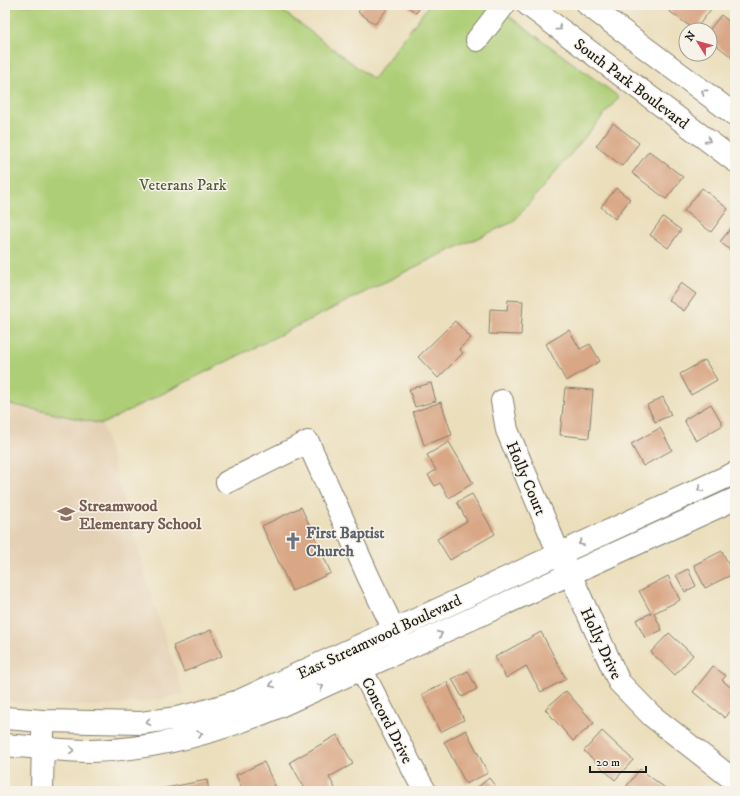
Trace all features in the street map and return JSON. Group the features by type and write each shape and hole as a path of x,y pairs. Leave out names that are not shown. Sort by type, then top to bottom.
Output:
{"street":[{"path":"477,40 504,5"},
{"name":"South Park Boulevard","path":"528,5 735,161"},
{"path":"588,5 735,115"},
{"name":"Holly Court","path":"502,401 506,430 559,554"},
{"path":"227,482 308,442 369,578 404,650"},
{"name":"East Streamwood Boulevard","path":"5,718 43,721 141,723 177,718 238,701 735,473"},
{"name":"East Streamwood Boulevard","path":"5,745 85,751 123,749 148,746 225,728 362,669 735,499"},
{"name":"Holly Drive","path":"559,554 570,574 620,682 652,716 735,781"},
{"name":"Concord Drive","path":"351,649 425,791"},
{"path":"42,791 43,721"}],"shaded area":[{"name":"Streamwood Elementary School","path":"5,403 102,424 154,605 184,694 111,706 50,705 5,701"}],"green space":[{"name":"Veterans Park","path":"5,5 275,5 373,79 429,5 494,5 619,97 513,222 431,259 102,424 5,403"}],"building":[{"path":"363,5 387,5 389,7 375,24 358,12"},
{"path":"406,5 422,5 416,13"},
{"path":"667,5 708,5 712,8 701,22 684,22 665,8"},
{"path":"721,15 735,26 734,59 718,46 718,22 716,22"},
{"path":"613,123 639,143 622,166 596,146"},
{"path":"649,151 683,177 666,199 632,173"},
{"path":"616,188 630,199 615,219 601,207"},
{"path":"702,188 728,209 711,232 684,211"},
{"path":"663,217 681,230 668,248 650,235"},
{"path":"735,223 735,254 720,242"},
{"path":"681,283 696,294 684,311 668,300"},
{"path":"508,300 523,301 521,335 489,334 490,309 507,310"},
{"path":"455,321 471,338 459,349 463,353 438,378 418,357"},
{"path":"569,330 580,349 590,344 600,361 566,381 546,344"},
{"path":"705,360 717,380 691,395 680,374"},
{"path":"431,383 436,401 415,407 409,389"},
{"path":"565,388 593,390 589,438 560,435"},
{"path":"663,397 671,415 655,422 647,405"},
{"path":"441,402 452,435 424,445 413,412"},
{"path":"711,404 723,425 696,441 684,420"},
{"path":"660,428 672,450 643,466 631,444"},
{"path":"449,442 473,483 449,498 440,483 435,486 428,475 436,470 427,455"},
{"path":"472,494 495,534 450,560 437,539 467,521 457,502"},
{"name":"First Baptist Church","path":"301,507 331,573 292,591 262,526"},
{"path":"735,549 735,558 731,551"},
{"path":"722,551 733,574 705,588 694,565"},
{"path":"688,569 696,586 685,592 676,575"},
{"path":"668,576 680,600 654,613 662,630 645,638 636,620 651,613 639,591"},
{"path":"211,630 222,656 184,672 173,646"},
{"path":"541,632 566,679 541,692 526,666 506,678 495,657"},
{"path":"669,633 693,655 675,675 651,652"},
{"path":"713,666 726,676 722,680 735,691 735,705 725,718 693,692"},
{"path":"468,671 477,689 462,697 452,679"},
{"path":"447,682 464,720 440,732 422,694"},
{"path":"566,691 594,723 573,741 545,709"},
{"path":"466,730 488,773 466,784 444,742"},
{"path":"602,731 633,760 615,780 584,751"},
{"path":"337,735 353,764 329,777 336,790 306,791 290,762"},
{"path":"264,762 276,788 269,791 243,791 236,775"},
{"path":"640,769 669,791 623,791"},
{"path":"489,778 499,791 473,791"},
{"path":"207,780 209,791 155,791 155,790"}],"place":[{"name":"Streamwood Elementary School","path":"66,514"},
{"name":"First Baptist Church","path":"293,541"}]}
